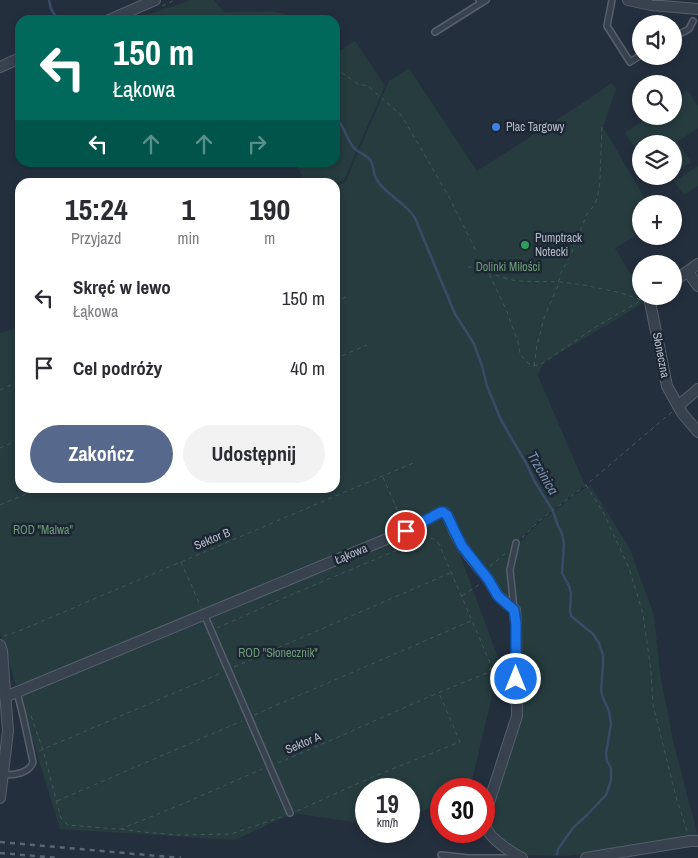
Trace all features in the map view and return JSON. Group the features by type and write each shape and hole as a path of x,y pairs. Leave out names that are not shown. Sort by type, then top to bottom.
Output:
{"street":[{"path":"120,15 155,0"},
{"path":"628,0 652,6 698,9"},
{"path":"0,67 15,60"},
{"path":"682,276 698,264"},
{"path":"688,272 698,286"},
{"name":"Słoneczna","path":"653,305 667,386 682,413 698,432"},
{"path":"678,406 698,389"},
{"name":"Łąkowa","path":"5,697 406,531 441,512 447,515 462,546 498,596 514,610"},
{"path":"514,610 516,624 517,716 485,815 486,826 489,832 494,838 520,857"},
{"path":"0,645 8,731 0,798"},
{"path":"586,858 694,841"}],"lane":[{"path":"612,0 607,26 630,62 632,61"},
{"path":"435,32 482,1"},
{"path":"682,33 689,29 693,21"},
{"path":"514,610 510,570 516,543"},
{"path":"204,614 290,813"},
{"path":"3,774 15,774 28,770 33,762 17,692"},
{"path":"441,855 485,858 520,857"}],"path":[{"path":"340,71 358,84 368,86 402,116 449,198 477,253"},
{"path":"534,366 537,344 544,318 587,214 595,204 598,195 602,123"},
{"path":"468,267 478,267 516,281 584,285 621,293 641,300 594,328 543,363 534,366 528,363 520,354 518,342 507,312 488,272"},
{"path":"340,300 346,297"},
{"path":"340,357 367,345"},
{"path":"0,390 15,383"},
{"path":"462,596 485,576 540,520 586,485 678,406"},
{"path":"0,448 15,441"},
{"name":"Sektor B","path":"0,637 19,631 413,463"},
{"path":"383,476 400,515"},
{"path":"586,485 602,512 629,568 643,614 651,671 653,705 674,789 694,841"},
{"path":"0,505 28,493"},
{"name":"Sektor A","path":"29,712 43,750 62,818 68,825 120,829 310,750 439,692 487,673 490,671 491,664 440,544 435,539 430,538 421,540 292,594 211,631"},
{"path":"181,562 204,614"},
{"path":"43,750 451,573"},
{"path":"56,801 472,620"},
{"path":"120,829 180,834 231,834 307,807 370,778 460,742 439,692"}],"green space":[{"path":"190,0 214,0 224,12 273,11 286,15 146,15"},
{"path":"355,41 385,86 344,180 340,182 340,178 304,178 297,167 340,167 340,51"},
{"path":"409,68 477,171 612,83 616,89 603,127 632,177 632,185 637,185 643,195 632,195 632,238 615,248 632,276 632,305 640,305 543,363 538,376 585,485 540,520 516,543 510,570 515,610 445,514 500,663 472,778 430,778 430,808 420,812 420,778 355,778 355,822 293,813 235,840 60,829 0,633 0,333 15,328 15,493 340,493 340,184 345,183 389,81"},
{"path":"688,91 698,106 698,128 682,139 682,135 632,135 632,144 625,133 637,125 682,125 682,95"},
{"path":"682,149 691,162 682,168"},
{"path":"698,166 698,186 684,195 677,185 682,185 682,176"},
{"path":"590,485 630,549 654,615 660,673 673,741 698,836 646,842 609,852 565,856 525,855 495,831 495,791 511,744 518,619 513,569 518,544 541,521"}],"waterway":[{"name":"Trzcinica","path":"49,0 55,15"},
{"name":"Trzcinica","path":"340,123 353,147 371,161 376,178 381,185 406,207 415,218 455,314 474,344 487,386 501,420 553,511 564,544 562,573 571,593 571,616 593,634 599,643 603,655 601,690 609,711 611,724 606,753 607,761 611,768 611,780 606,795 573,828 558,849 557,854"}],"railway":[{"path":"0,842 181,858"},
{"path":"0,853 58,858"}],"place":[{"name":"Plac Targowy","path":"496,127"},
{"name":"Pumptrack Notecki","path":"525,245"}],"route":[{"path":"406,531 441,512 447,515 462,546 488,579 498,596 514,610 516,624 516,679"}],"park label":[{"name":"Dolinki Miłości","path":"508,267"},
{"name":"ROD \"Malwa\"","path":"43,530"},
{"name":"ROD \"Słonecznik\"","path":"278,653"}]}
